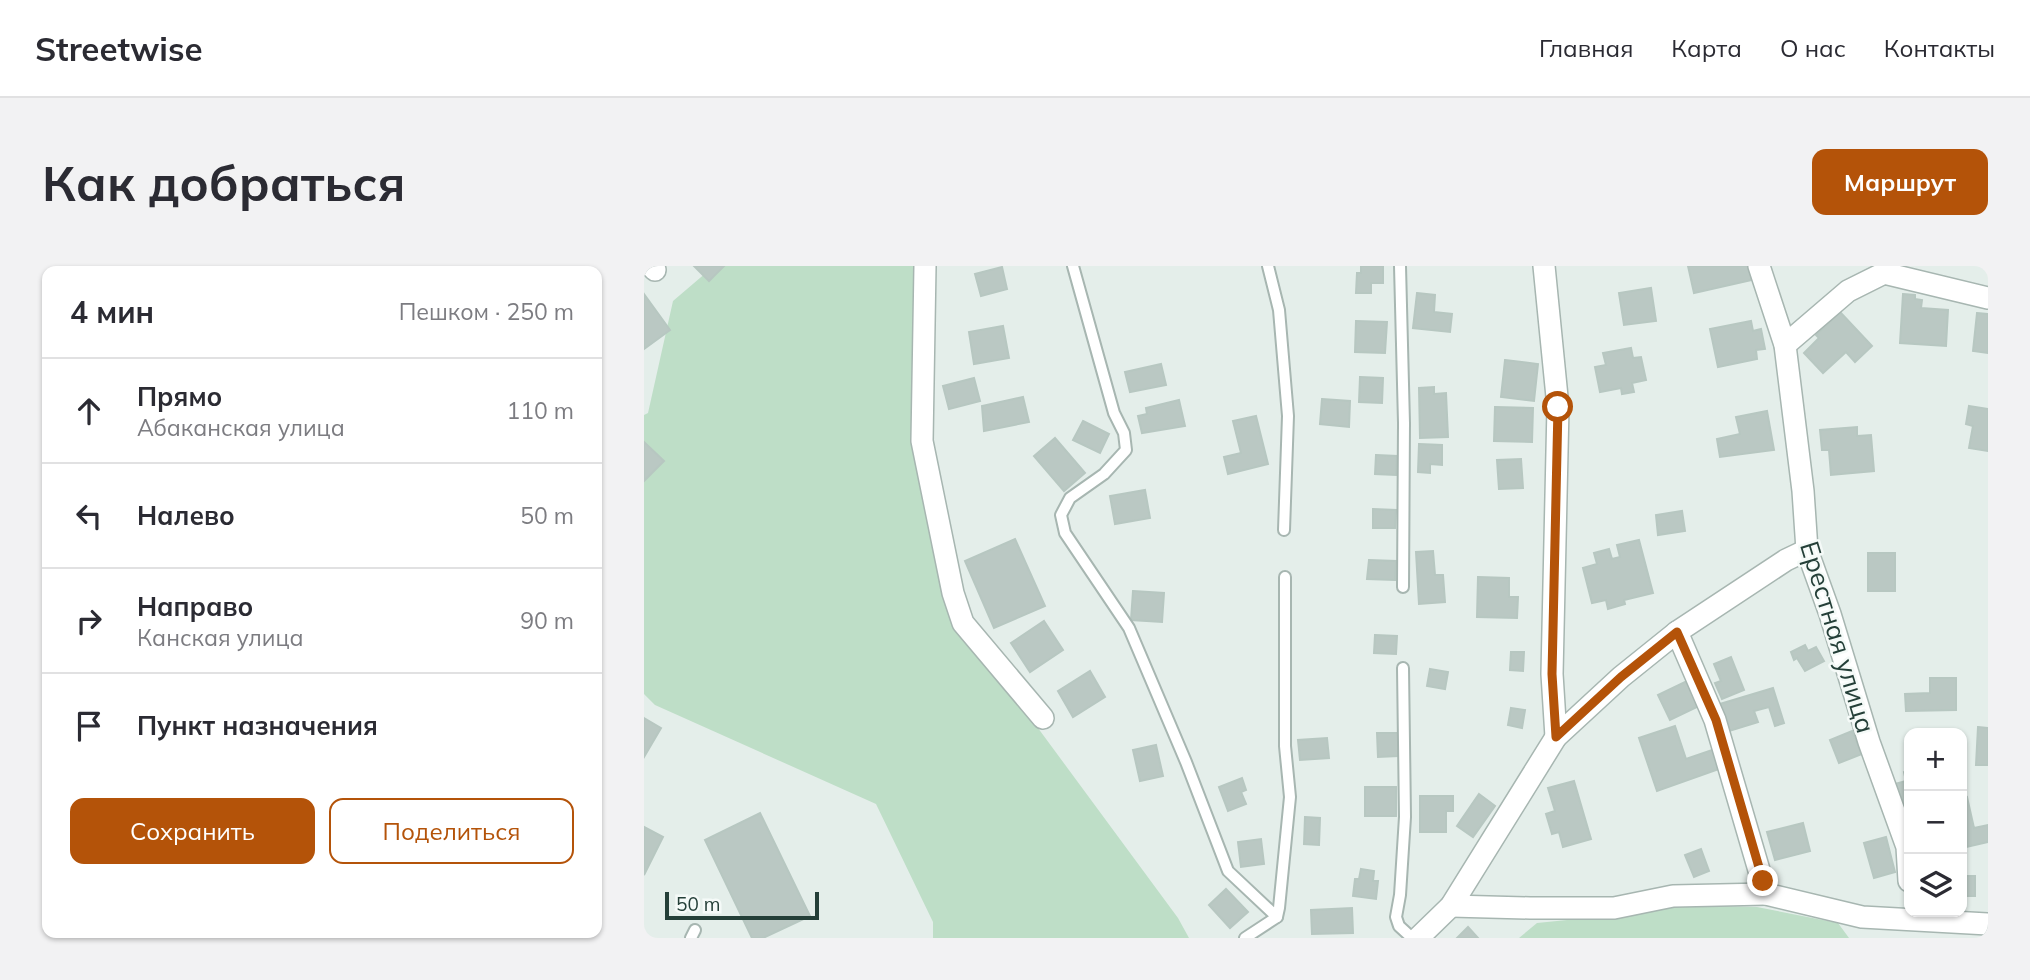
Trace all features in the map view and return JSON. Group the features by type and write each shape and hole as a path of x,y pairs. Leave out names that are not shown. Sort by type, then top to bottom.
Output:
{"street":[{"path":"925,266 922,441 953,593 963,623 1043,718"},
{"path":"1544,266 1558,407 1552,674 1556,737"},
{"name":"Ерестная улица","path":"1759,266 1785,345 1803,491 1807,550 1908,854"},
{"path":"1785,345 1848,291 1884,273 1909,272 1988,298"},
{"path":"1418,938 1451,906 1556,737 1621,677 1677,632 1786,560 1807,550"},
{"path":"1677,632 1716,720 1766,894"},
{"path":"1451,906 1614,908 1673,897 1766,894 1862,918 1904,915"},
{"path":"1928,917 1988,924"}],"lane":[{"path":"1073,266 1114,413 1124,433 1126,450 1104,474 1070,498 1061,515 1065,533 1129,628 1186,762 1228,871 1277,917"},
{"path":"1268,266 1279,310 1288,416 1284,530"},
{"path":"1400,266 1404,423 1403,587"},
{"path":"1277,917 1290,797 1286,746 1285,577"},
{"path":"1403,668 1405,817 1401,895 1396,917 1399,926 1412,938"},
{"path":"1245,938 1277,917"}],"green space":[{"path":"714,266 922,266 923,410 957,593 1021,705 1178,918 1189,938 933,938 933,922 876,804 655,705 644,694 644,415 648,413 673,301"},
{"path":"1677,905 1757,907 1838,923 1849,938 1519,938 1537,923"}],"building":[{"path":"694,266 724,266 709,281"},
{"path":"1361,266 1383,266 1383,283 1371,283 1371,293 1356,293 1357,273 1361,273"},
{"path":"1688,266 1753,266 1756,279 1694,293"},
{"path":"1002,267 1007,289 981,296 975,274"},
{"path":"1651,288 1656,321 1624,325 1619,293"},
{"path":"1417,293 1435,295 1434,312 1452,314 1450,332 1413,328"},
{"path":"644,294 670,330 644,349"},
{"path":"1903,294 1915,295 1915,299 1922,300 1921,308 1948,310 1946,346 1900,343"},
{"path":"1840,312 1872,346 1855,362 1846,352 1823,373 1804,353 1819,338 1816,335"},
{"path":"1977,313 1988,314 1988,353 1973,351"},
{"path":"1356,321 1387,322 1385,353 1355,352"},
{"path":"1751,321 1753,331 1761,329 1765,349 1756,350 1757,359 1718,367 1710,329"},
{"path":"1003,326 1009,358 974,364 969,332"},
{"path":"1631,348 1633,358 1641,357 1646,380 1632,383 1634,392 1622,394 1621,388 1600,392 1595,367 1606,365 1603,353"},
{"path":"1505,360 1538,364 1534,401 1501,397"},
{"path":"1161,364 1166,385 1130,392 1125,372"},
{"path":"1360,377 1383,378 1382,403 1359,402"},
{"path":"974,378 980,401 949,409 943,386"},
{"path":"1434,387 1434,394 1446,393 1448,437 1420,438 1419,388"},
{"path":"1023,397 1029,422 984,431 982,406"},
{"path":"1322,399 1350,401 1349,427 1320,424"},
{"path":"1179,400 1185,426 1142,433 1138,416 1147,414 1146,408"},
{"path":"1969,406 1988,409 1988,451 1969,448 1973,426 1966,424"},
{"path":"1495,407 1533,408 1532,442 1494,441"},
{"path":"1767,411 1774,450 1720,457 1717,439 1740,434 1736,417"},
{"path":"1256,416 1268,464 1228,474 1224,457 1241,453 1233,421"},
{"path":"1083,421 1109,434 1100,453 1073,440"},
{"path":"1857,427 1857,436 1871,435 1874,471 1831,475 1829,450 1822,450 1820,430"},
{"path":"1055,438 1085,473 1064,491 1034,456"},
{"path":"644,442 664,461 644,481"},
{"path":"1419,444 1442,445 1442,465 1430,464 1430,473 1418,472"},
{"path":"1376,455 1397,456 1396,475 1375,474"},
{"path":"1521,459 1523,488 1499,489 1497,460"},
{"path":"1145,490 1150,518 1115,524 1110,496"},
{"path":"1373,509 1396,510 1395,528 1373,528"},
{"path":"1682,511 1685,531 1658,535 1656,515"},
{"path":"1015,539 1045,606 994,628 965,561"},
{"path":"1639,540 1653,593 1624,600 1625,604 1608,609 1606,600 1592,603 1583,568 1597,564 1594,553 1609,549 1612,559 1620,557 1617,545"},
{"path":"1433,551 1435,575 1443,575 1445,602 1419,604 1416,552"},
{"path":"1868,553 1895,553 1895,591 1868,591"},
{"path":"1369,560 1396,561 1395,580 1367,579"},
{"path":"1478,577 1509,578 1509,597 1518,597 1517,618 1477,617"},
{"path":"1133,591 1164,593 1162,622 1131,620"},
{"path":"1044,621 1063,650 1030,672 1011,643"},
{"path":"1375,635 1397,636 1396,654 1374,653"},
{"path":"1805,645 1808,651 1816,647 1824,661 1805,671 1797,658 1794,660 1791,652"},
{"path":"1511,652 1524,652 1523,671 1510,670"},
{"path":"1731,657 1744,690 1722,699 1715,683 1721,681 1714,664"},
{"path":"1430,669 1448,672 1445,689 1427,686"},
{"path":"1090,671 1105,697 1073,717 1058,691"},
{"path":"1930,678 1956,678 1956,710 1906,711 1905,694 1930,693"},
{"path":"1689,680 1701,705 1670,720 1658,695"},
{"path":"1773,688 1784,723 1775,726 1769,707 1754,711 1758,722 1729,731 1720,704"},
{"path":"1511,708 1525,710 1522,728 1508,725"},
{"path":"644,718 661,728 644,757"},
{"path":"1675,726 1686,759 1715,749 1722,768 1657,791 1639,738"},
{"path":"1978,727 1988,728 1988,765 1976,765"},
{"path":"1852,731 1862,754 1839,763 1830,740"},
{"path":"1377,733 1398,733 1398,756 1378,757"},
{"path":"1327,738 1329,758 1300,760 1298,740"},
{"path":"1156,745 1163,776 1140,781 1133,750"},
{"path":"1242,778 1246,790 1241,792 1246,804 1228,811 1219,787"},
{"path":"1574,781 1591,839 1563,847 1559,832 1552,834 1546,814 1555,811 1548,788"},
{"path":"1904,782 1904,808 1901,809 1895,784"},
{"path":"1365,787 1396,787 1396,816 1365,816"},
{"path":"1479,794 1495,806 1473,837 1457,826"},
{"path":"1420,796 1453,796 1453,811 1446,811 1446,832 1420,832"},
{"path":"1967,797 1974,828 1988,825 1988,842 1967,847"},
{"path":"760,813 810,916 763,938 752,938 705,840"},
{"path":"1305,817 1320,818 1319,845 1304,844"},
{"path":"1803,823 1810,851 1775,860 1767,832"},
{"path":"644,827 663,837 644,875"},
{"path":"1886,837 1895,872 1874,878 1864,843"},
{"path":"1261,839 1264,864 1241,867 1238,842"},
{"path":"1701,849 1709,871 1694,877 1685,855"},
{"path":"1361,869 1374,871 1373,881 1378,881 1376,899 1353,896 1355,879 1359,879"},
{"path":"1967,876 1975,876 1975,896 1967,896"},
{"path":"1226,889 1248,912 1230,928 1209,905"},
{"path":"1352,908 1353,933 1312,934 1311,910"},
{"path":"1468,927 1478,938 1457,938"}],"route":[{"path":"1558,407 1552,674 1556,737 1621,677 1677,632 1716,720 1763,881"}]}
